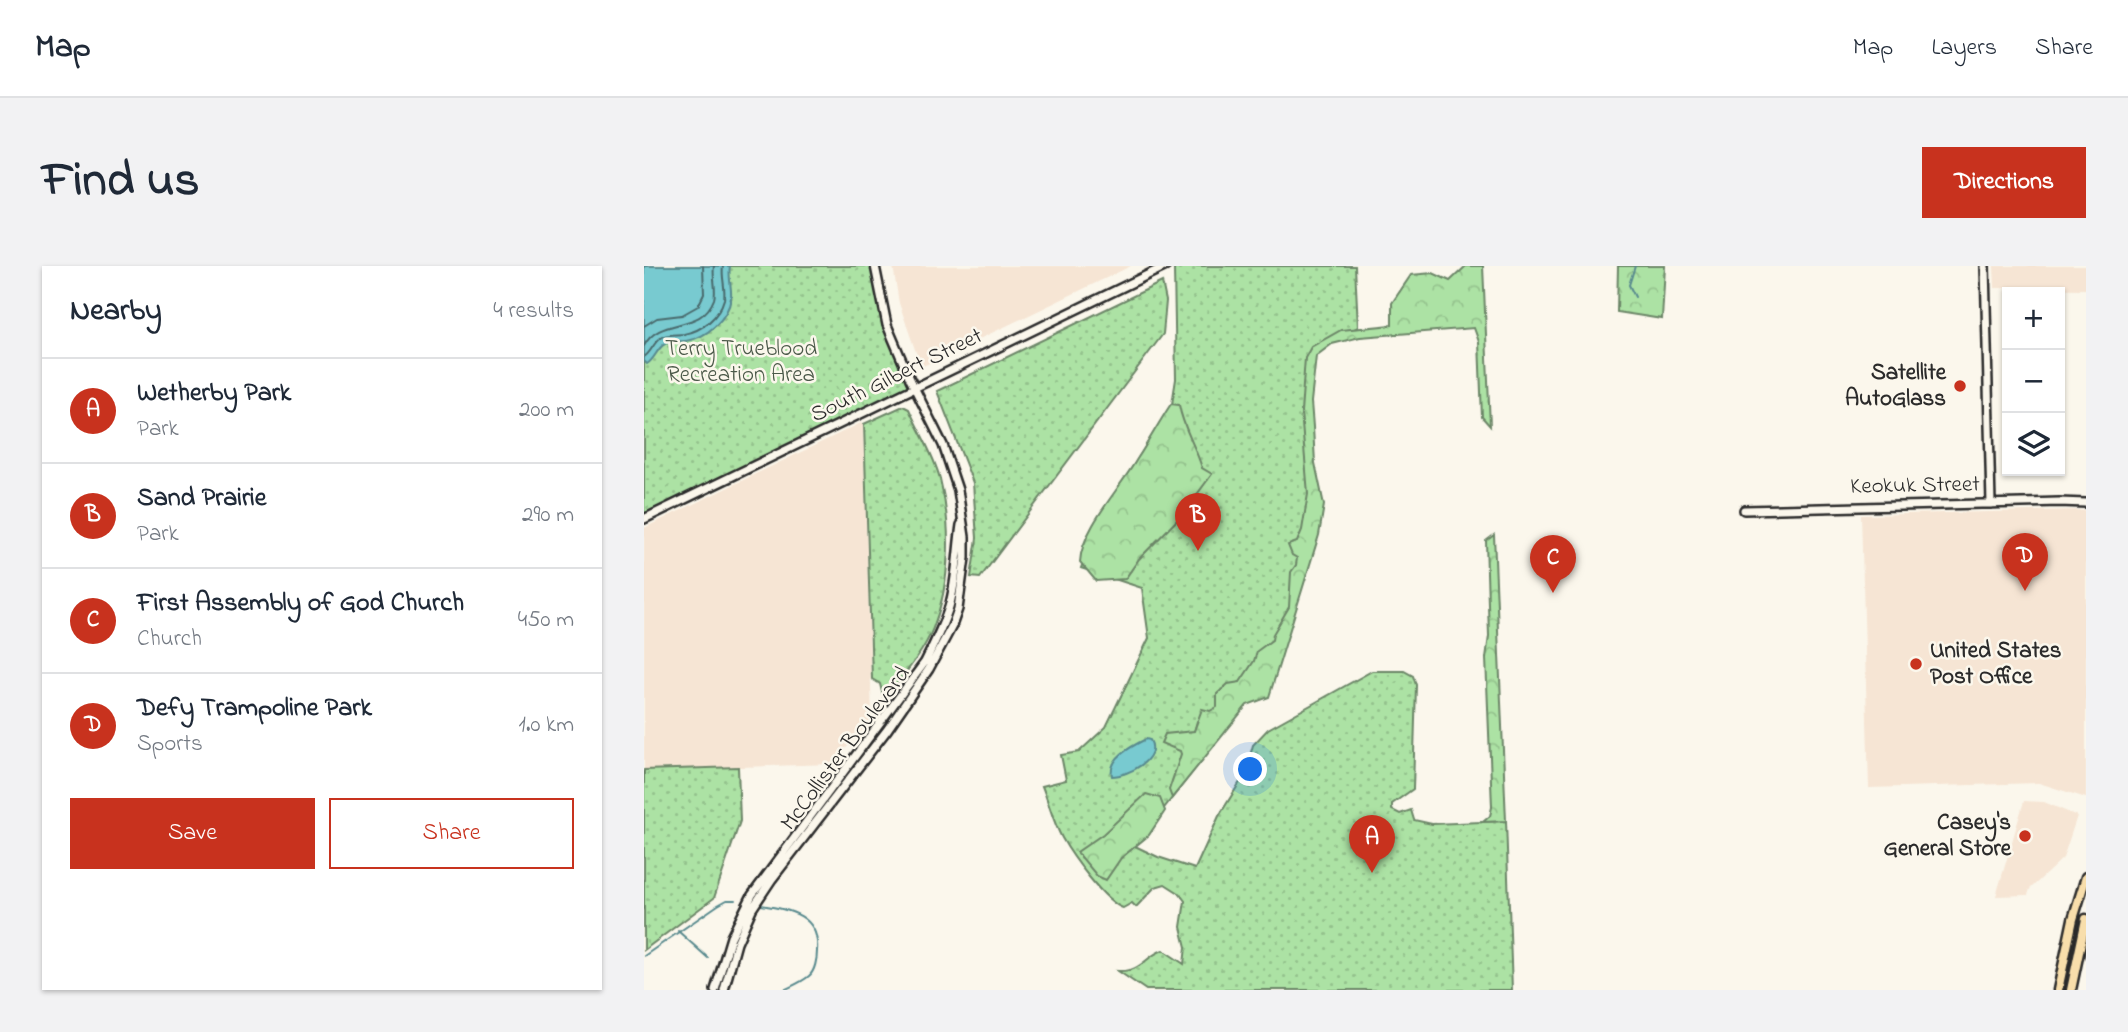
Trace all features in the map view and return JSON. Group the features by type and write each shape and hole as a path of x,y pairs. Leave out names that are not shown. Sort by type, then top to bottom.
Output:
{"main road":[{"path":"2058,990 2073,919 2086,877"},
{"path":"2071,990 2086,919"}],"street":[{"name":"McCollister Boulevard","path":"724,990 737,943 752,909 887,730 941,649 958,609 964,580 965,537 958,490 952,467 887,324 875,266"},
{"name":"South Gilbert Street","path":"644,519 1166,266"},
{"path":"1985,266 1991,504"},
{"name":"Keokuk Street","path":"1744,510 2086,503"},
{"name":"McCollister Boulevard","path":"715,990 731,937 752,895 925,662 950,604 961,521"}],"shaded area":[{"path":"893,266 1131,266 921,367 899,303"},
{"path":"1994,266 2086,266 2086,289 1995,288"},
{"path":"863,422 872,719 832,764 644,770 644,528"},
{"path":"2086,511 2086,798 2039,783 1869,788 1861,515"},
{"path":"2024,801 2044,802 2077,816 2063,858 2030,889 2028,895 1996,896"}],"green space":[{"name":"Terry Trueblood Recreation Area","path":"644,266 875,266 882,308 915,389 644,519"},
{"path":"1180,266 1355,266 1358,327 1311,353 1308,444 1314,535 1268,677 1240,682 1218,707 1197,721 1194,732 1186,733 1206,755 1121,858 1135,846 1195,869 1219,816 1245,774 1253,745 1268,729 1372,671 1404,671 1413,676 1416,685 1413,789 1392,804 1392,810 1400,814 1411,810 1414,820 1432,824 1506,821 1512,990 1146,990 1118,971 1138,967 1163,950 1184,964 1186,947 1181,927 1185,901 1179,893 1165,884 1155,887 1136,907 1132,903 1123,908 1107,897 1062,838 1042,786 1066,780 1061,755 1079,752 1106,727 1149,638 1142,588 1081,568 1098,522 1172,404 1176,379 1174,269"},
{"path":"1466,266 1483,266 1490,426 1482,417 1479,342 1474,328 1360,337 1332,344 1316,356 1311,402 1315,463 1324,505 1319,535 1269,697 1247,705 1172,798 1169,790 1181,754 1180,751 1161,743 1165,734 1194,731 1202,709 1210,711 1217,707 1217,694 1228,684 1240,682 1254,661 1257,651 1272,640 1289,607 1291,572 1297,558 1292,555 1288,545 1297,542 1302,530 1308,494 1301,412 1305,358 1311,347 1341,330 1392,325 1392,303 1411,275 1433,273 1450,281"},
{"path":"1618,266 1665,266 1662,319 1617,312"},
{"path":"1162,282 1166,301 1163,334 980,578 971,577 977,538 973,483 937,391"},
{"path":"1171,404 1179,405 1202,468 1212,474 1181,516 1139,559 1125,579 1096,581 1080,562 1087,536"},
{"path":"903,406 909,409 937,470 944,497 948,554 939,611 929,638 884,700 880,684 872,679 864,424"},
{"path":"1494,535 1506,821 1483,822 1490,816 1492,807 1486,658 1489,636 1486,541"},
{"path":"738,767 740,821 714,898 644,950 644,770"},
{"path":"1146,794 1160,798 1165,811 1149,835 1121,858 1106,880 1097,876 1077,852 1103,834"}],"water":[{"path":"644,266 730,266 731,294 726,313 708,332 694,339 665,344 647,364 644,361"},
{"path":"1146,739 1150,740 1152,747 1147,760 1134,770 1112,776 1117,758"}],"waterway":[{"path":"1635,266 1629,285 1635,297"},
{"path":"644,956 718,905 727,900 735,900"},
{"path":"761,905 801,916 814,929 817,939 816,961 811,974 784,990"},
{"path":"678,931 708,958"}],"place":[{"name":"Satellite AutoGlass","path":"1960,386"},
{"name":"Sand Prairie","path":"1198,551"},
{"name":"Defy Trampoline Park","path":"2025,591"},
{"name":"First Assembly of God Church","path":"1553,593"},
{"name":"United States Post Office","path":"1916,664"},
{"name":"Casey's General Store","path":"2025,836"},
{"name":"Wetherby Park","path":"1372,873"}]}
